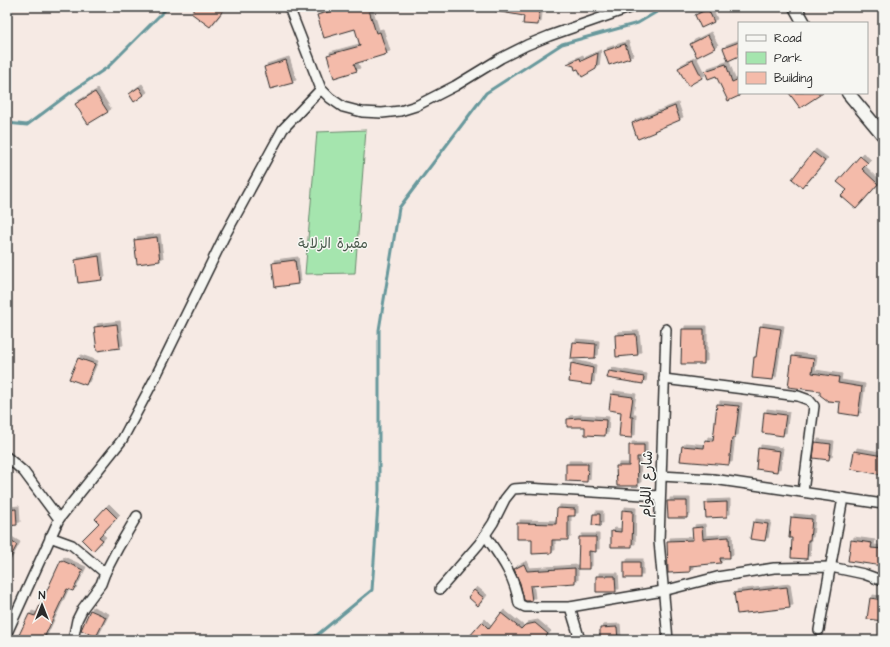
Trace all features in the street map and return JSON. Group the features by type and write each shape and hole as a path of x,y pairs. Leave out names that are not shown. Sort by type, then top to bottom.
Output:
{"main road":[{"path":"798,8 804,22"},
{"path":"849,94 883,136"}],"street":[{"path":"289,7 322,88 330,98 343,107 362,112 382,113 400,111 416,106 455,86 501,58 527,45 632,7"},
{"path":"601,7 608,15"},
{"path":"7,633 59,519 122,440 154,380 224,237 283,129 322,88"},
{"name":"شارع اللوام","path":"666,329 659,541 668,640"},
{"path":"664,379 798,396 809,400 814,406 803,492"},
{"path":"7,456 24,472 59,519"},
{"path":"661,476 713,479 883,504"},
{"path":"440,589 485,535 493,523 505,498 513,490 527,488 660,496"},
{"path":"819,630 842,498"},
{"path":"73,640 77,620 83,608 101,584 105,573 137,516"},
{"path":"485,535 506,565 515,584 520,606 525,607 570,606 663,591 717,577 774,568 831,567 864,574 883,581"},
{"path":"50,537 72,546 105,573"},
{"path":"570,606 580,640"}],"green space":[{"name":"مقبرة الزلابة","path":"366,130 355,273 305,274 317,132"}],"building":[{"path":"196,7 226,7 210,27 191,13"},
{"path":"345,7 368,7 376,33 380,32 387,54 354,64 357,71 334,78 327,55 360,46 355,29 324,38 317,15"},
{"path":"495,7 540,7 538,25 523,24 524,16 495,11"},
{"path":"708,9 714,22 701,28 695,15"},
{"path":"708,35 715,48 697,57 690,44"},
{"path":"738,42 738,56 728,61 723,48"},
{"path":"625,44 630,58 609,65 604,51"},
{"path":"598,53 596,69 582,77 578,69 575,70 574,66 567,64 580,58 581,61"},
{"path":"286,60 293,83 270,89 264,67"},
{"path":"693,60 702,78 688,86 678,68"},
{"path":"726,64 732,82 738,79 739,96 728,101 716,76 708,79 705,71"},
{"path":"139,87 144,95 134,102 129,94"},
{"path":"95,92 108,112 88,124 75,104"},
{"path":"790,94 821,94 800,108"},
{"path":"675,106 680,120 654,131 655,132 638,139 637,138 632,123"},
{"path":"813,152 825,161 802,187 792,179"},
{"path":"860,156 868,163 862,169 878,184 856,209 841,196 847,190 837,182"},
{"path":"157,237 160,261 137,264 134,240"},
{"path":"99,256 102,280 78,283 75,260"},
{"path":"295,260 298,284 275,287 272,263"},
{"path":"117,324 120,348 97,351 94,327"},
{"path":"760,326 781,329 773,380 752,378 754,357 756,357"},
{"path":"682,329 704,329 704,364 681,364"},
{"path":"636,334 638,355 616,357 615,335"},
{"path":"573,342 596,344 595,358 571,359"},
{"path":"792,356 814,359 812,373 839,377 838,383 862,387 858,416 839,413 840,402 828,401 820,395 820,391 788,387"},
{"path":"78,358 95,364 86,385 69,379"},
{"path":"571,363 593,368 591,385 569,382"},
{"path":"609,371 644,377 643,384 607,378"},
{"path":"611,394 633,397 630,417 633,417 632,438 619,437 621,412 609,410"},
{"path":"717,404 739,406 735,438 732,438 729,465 680,461 682,446 704,448 705,440 713,441"},
{"path":"764,412 786,415 783,436 762,433"},
{"path":"578,418 606,420 605,436 585,435 585,427 567,427 567,419"},
{"path":"815,442 831,444 829,460 813,458"},
{"path":"629,445 644,445 644,457 637,457 638,486 617,486 616,466 629,466"},
{"path":"758,448 780,451 777,472 756,469"},
{"path":"854,451 883,456 883,475 851,469"},
{"path":"566,464 588,464 587,482 566,481"},
{"path":"667,501 687,501 687,518 668,518"},
{"path":"727,502 727,517 706,518 705,503"},
{"path":"106,507 117,518 99,537 103,540 93,551 82,540 99,523 95,519"},
{"path":"557,508 575,509 575,516 568,516 568,540 552,540 552,553 532,554 532,539 517,539 517,523 556,524"},
{"path":"16,509 17,525 7,526 7,510"},
{"path":"622,510 633,511 632,547 611,547 611,531 621,532"},
{"path":"593,514 600,514 600,526 592,525"},
{"path":"791,517 812,519 810,540 808,540 807,559 791,558 792,538 789,538"},
{"path":"753,522 768,524 765,541 750,539"},
{"path":"702,527 703,539 729,537 730,558 720,558 721,563 690,566 690,572 668,573 667,541 693,540 692,528"},
{"path":"579,537 596,537 596,552 589,551 589,569 578,569"},
{"path":"7,539 17,545 7,564"},
{"path":"851,540 872,543 871,548 883,549 883,566 848,561"},
{"path":"61,560 83,570 73,591 67,589 43,640 30,640 19,635 29,614 35,616"},
{"path":"624,562 640,562 640,578 624,578"},
{"path":"524,564 527,571 575,568 575,583 530,586 532,601 526,601 524,600 520,583 514,569"},
{"path":"596,576 615,576 616,592 596,592"},
{"path":"787,587 790,608 737,614 734,593"},
{"path":"474,590 484,598 478,606 468,597"},
{"path":"870,598 883,600 883,621 867,619"},
{"path":"90,610 106,617 96,637 81,630"},
{"path":"501,613 521,629 525,625 535,623 548,634 543,640 473,640 469,637 482,622 489,629"},
{"path":"617,627 618,640 600,640 600,628"}],"waterway":[{"path":"7,123 27,125 108,67 168,7"},
{"path":"311,640 372,590 379,490 379,330 399,208 486,93 562,44 638,23 665,7"}]}
